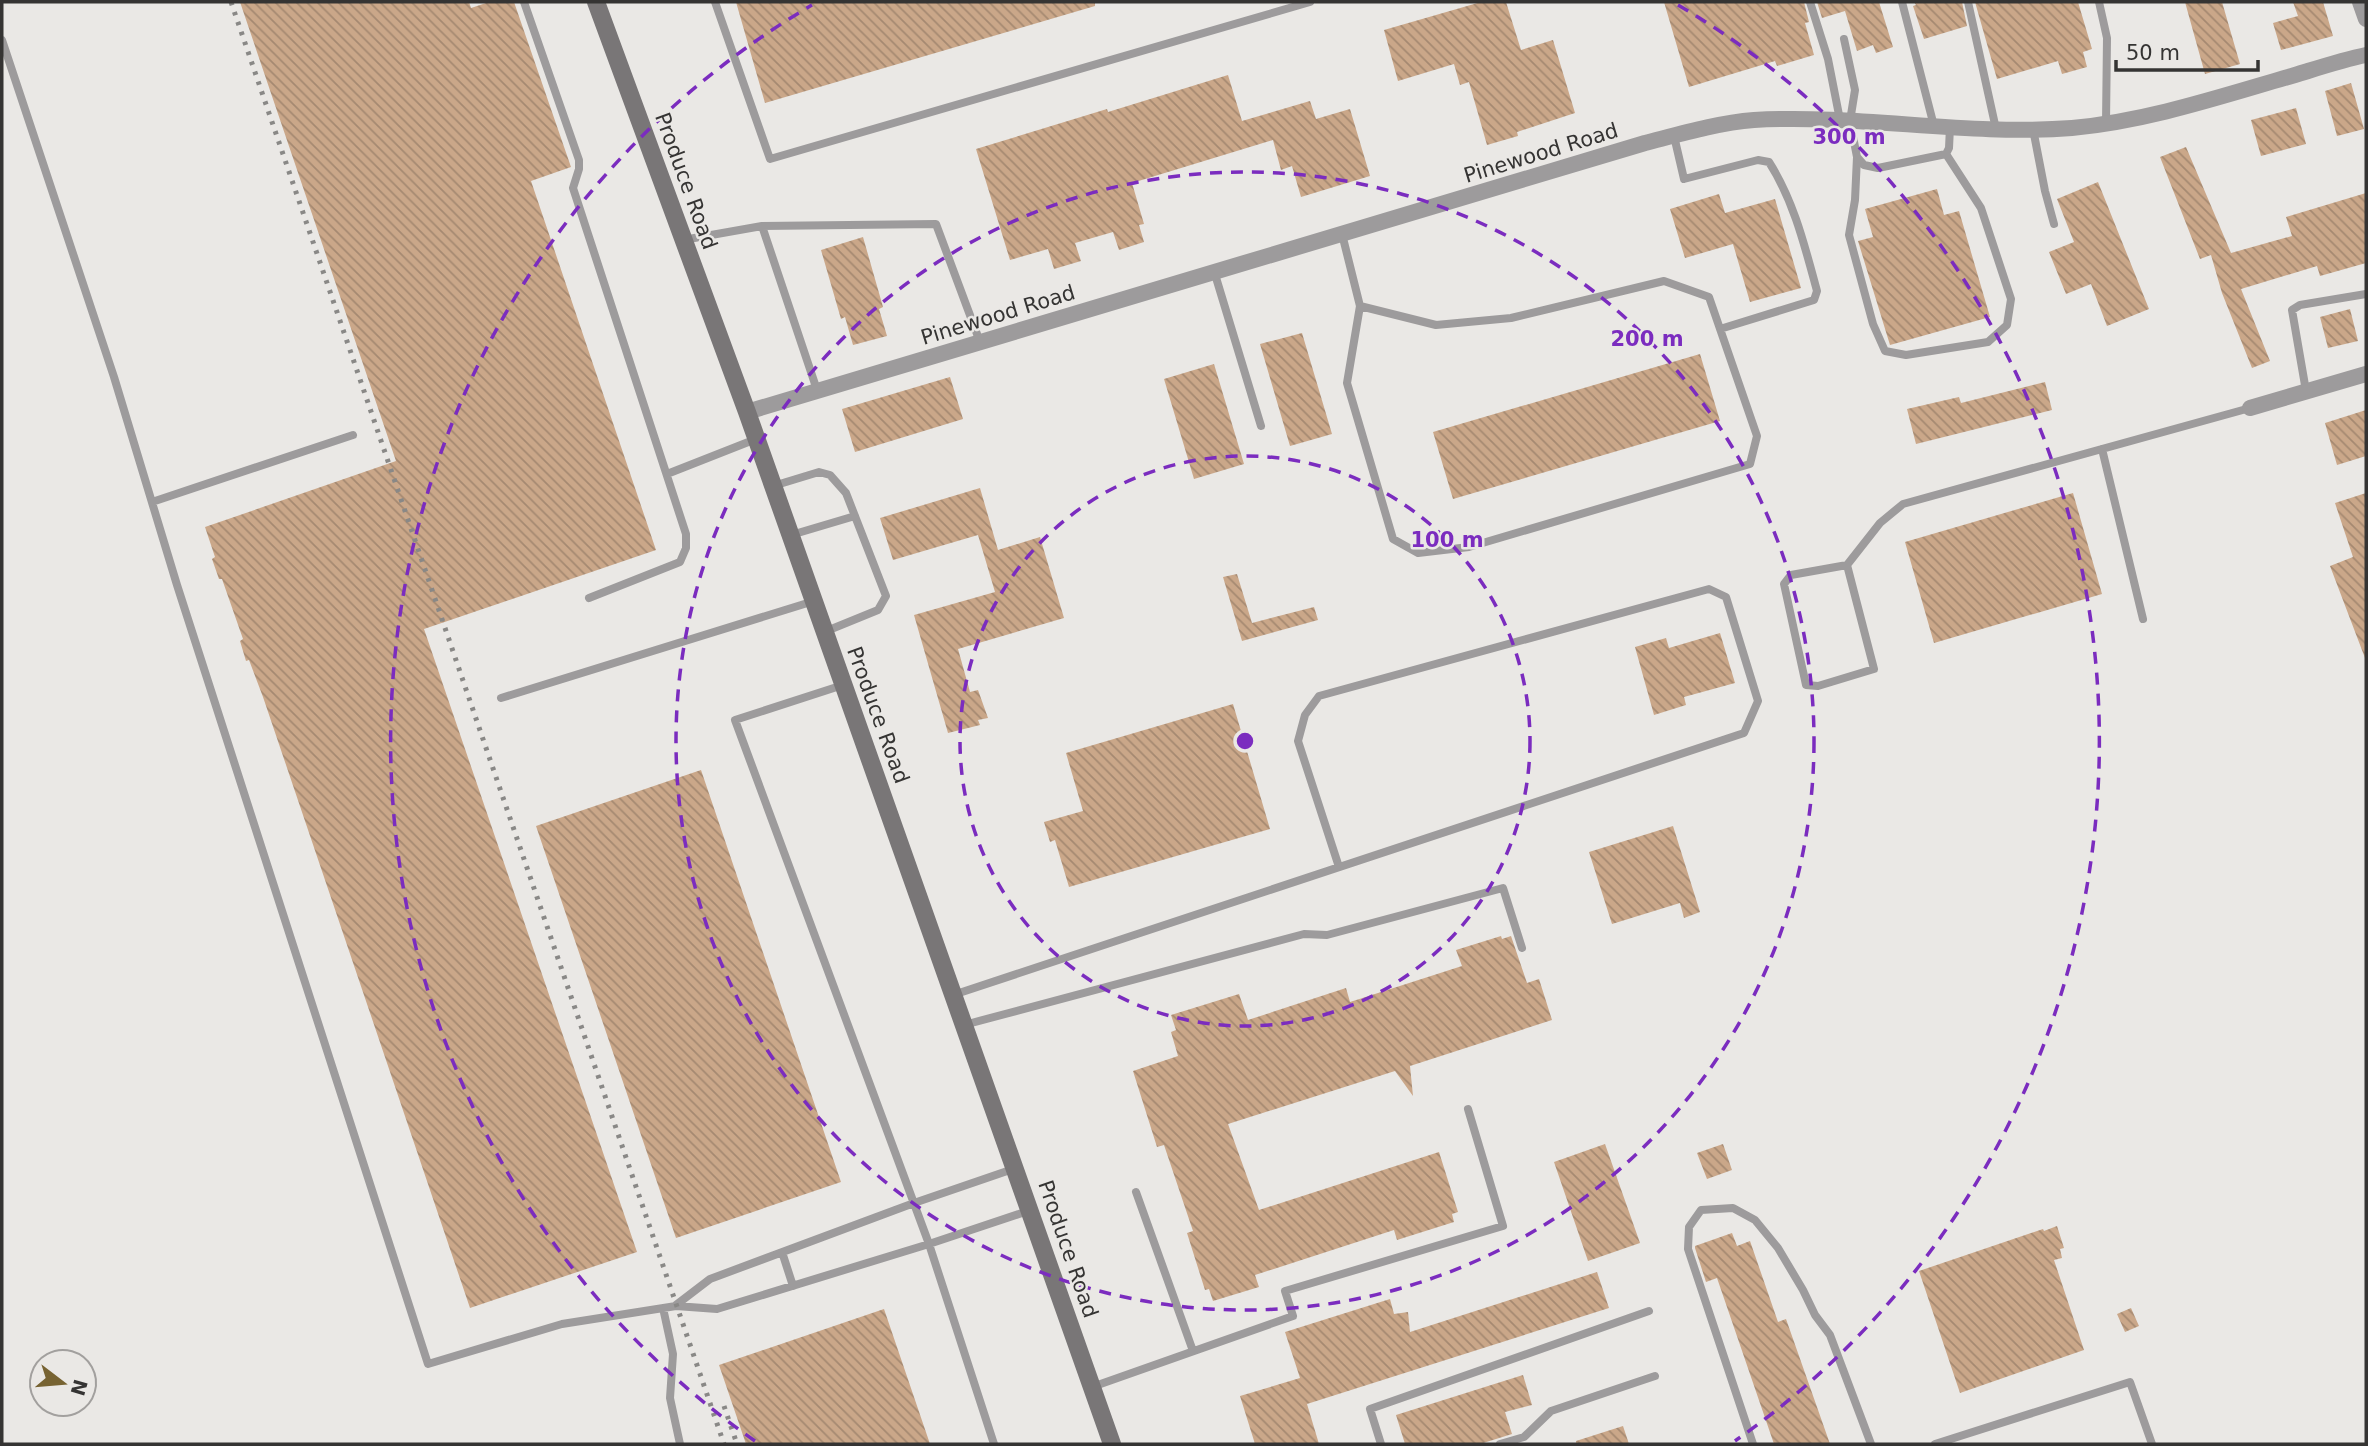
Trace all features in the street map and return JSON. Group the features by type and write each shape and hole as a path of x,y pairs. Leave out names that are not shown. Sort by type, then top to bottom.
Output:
{"street":[{"name":"Produce Road","path":"596,2 747,412 1112,1444"},
{"path":"2360,2 2366,19"},
{"name":"Pinewood Road","path":"747,412 1674,136 1752,121 1845,121 1996,129 2106,123 2175,109 2366,55"},
{"path":"2250,408 2366,374"}],"lane":[{"path":"524,2 579,160 573,188 686,534 686,548 680,562 589,598"},
{"path":"715,2 770,159 1310,2"},
{"path":"1810,2 1857,157 1855,200 1849,235 1885,351 1906,355 1988,342 2007,325 2011,299 1981,208 1946,154"},
{"path":"1902,2 1949,148 1946,154"},
{"path":"1968,2 1996,129"},
{"path":"2099,2 2107,38 2106,123"},
{"path":"1844,39 1855,90 1845,121"},
{"path":"2,40 110,365 428,1364 562,1324 676,1306 717,1309 1031,1210"},
{"path":"2033,129 2054,225"},
{"path":"1674,136 1684,179 1758,160 1769,162 1779,178 1802,237 1818,291 1814,300 1720,329"},
{"path":"1857,157 1864,165 1878,168 1946,154"},
{"path":"683,240 762,226 936,224 980,342"},
{"path":"762,226 817,390"},
{"path":"1342,234 1360,306 1347,383 1393,539 1418,553 1469,547 1751,464 1757,436 1709,297 1664,281 1511,318 1436,325 1360,306"},
{"path":"1214,271 1261,426"},
{"path":"2306,391 2292,310 2300,305 2366,294"},
{"path":"1847,565 1874,669 1811,687 1806,685 1784,584 1791,575 1847,565 1880,523 1903,504 2250,408"},
{"path":"152,502 353,435"},
{"path":"667,474 756,439"},
{"path":"2102,449 2143,619"},
{"path":"773,486 819,472 830,475 846,493 886,596 878,610 824,632"},
{"path":"790,536 855,516"},
{"path":"953,995 1744,733 1758,701 1727,597 1709,589 1319,696 1305,715 1298,741 1339,867"},
{"path":"501,698 814,601"},
{"path":"843,685 735,720 929,1244 994,1444"},
{"path":"964,1025 1304,934 1327,935 1503,888 1522,948"},
{"path":"1092,1387 1293,1316 1284,1291 1503,1226 1468,1109"},
{"path":"676,1306 710,1279 1016,1168"},
{"path":"1136,1192 1193,1351"},
{"path":"1753,1444 1688,1249 1689,1227 1701,1210 1733,1208 1755,1220 1778,1248 1815,1315 1830,1335 1871,1444"},
{"path":"782,1252 793,1286"},
{"path":"663,1308 673,1354 670,1398 680,1444"},
{"path":"1381,1444 1370,1409 1649,1311"},
{"path":"1500,1444 1524,1437 1551,1410 1655,1376"},
{"path":"1935,1444 2130,1382 2152,1444"}],"building":[{"path":"240,2 469,2 471,8 489,2 514,2 571,167 531,181 656,550 424,629 637,1252 470,1308 263,697 249,660 246,661 240,641 243,639 212,559 215,557 205,527 396,461"},
{"path":"736,2 1095,2 1095,6 765,103"},
{"path":"1481,2 1506,2 1521,50 1553,40 1575,113 1517,132 1518,136 1487,145 1469,82 1460,85 1454,64 1398,81 1384,30"},
{"path":"1664,2 1804,2 1809,22 1805,23 1814,55 1777,66 1775,61 1689,87"},
{"path":"1817,2 1879,2 1893,47 1876,53 1873,45 1857,51 1845,11 1822,18"},
{"path":"1914,2 1962,2 1967,26 1924,39"},
{"path":"1975,2 2078,2 2092,49 2083,52 2087,67 2062,74 2058,61 1997,79"},
{"path":"2185,2 2222,2 2240,64 2205,74"},
{"path":"2293,2 2323,2 2333,36 2281,50 2273,23 2298,16"},
{"path":"1228,75 1242,121 1310,101 1316,119 1350,109 1370,176 1301,197 1292,166 1281,170 1273,140 1132,183 1144,224 1139,225 1144,242 1119,250 1113,232 1075,243 1081,261 1054,269 1048,249 1010,260 976,149"},
{"path":"2351,83 2364,129 2337,136 2325,91"},
{"path":"2296,108 2306,144 2261,156 2251,120"},
{"path":"2186,147 2231,253 2292,236 2286,217 2366,193 2366,263 2320,276 2317,266 2241,289 2270,361 2252,368 2222,293 2211,255 2200,259 2160,157"},
{"path":"2098,182 2149,309 2107,326 2091,284 2066,294 2049,252 2074,242 2057,199"},
{"path":"1937,189 1944,215 1959,211 1990,317 1890,345 1858,241 1873,237 1865,209"},
{"path":"1719,194 1725,213 1775,199 1801,288 1750,302 1733,244 1685,258 1670,209"},
{"path":"863,237 883,307 879,309 887,336 853,345 845,317 841,319 821,250"},
{"path":"2350,309 2358,341 2328,348 2320,317"},
{"path":"1302,333 1332,434 1290,446 1260,344"},
{"path":"1700,354 1720,421 1453,499 1433,432"},
{"path":"1214,364 1244,464 1194,479 1164,379"},
{"path":"950,377 963,419 855,452 842,409"},
{"path":"2045,382 2052,410 1916,444 1907,409 1959,397 1961,403"},
{"path":"2366,410 2366,456 2337,465 2325,423"},
{"path":"980,488 998,550 1040,537 1064,618 958,649 970,692 978,690 988,718 978,720 980,725 948,733 914,615 995,592 978,535 893,560 880,518"},
{"path":"2073,493 2102,594 1934,643 1905,542"},
{"path":"2366,493 2365,658 2330,566 2353,557 2335,503"},
{"path":"1237,574 1252,623 1314,607 1318,620 1242,641 1223,577"},
{"path":"1720,633 1735,683 1684,697 1686,705 1654,715 1635,647 1666,638 1669,648"},
{"path":"1233,704 1270,829 1069,887 1055,840 1050,842 1044,822 1083,811 1066,753"},
{"path":"701,770 841,1182 676,1238 536,826"},
{"path":"1673,826 1700,912 1684,918 1680,903 1612,924 1589,852"},
{"path":"1501,936 1502,939 1511,936 1527,983 1539,979 1552,1020 1410,1066 1413,1096 1395,1071 1228,1124 1259,1210 1439,1152 1458,1212 1452,1214 1454,1222 1397,1240 1394,1230 1255,1275 1259,1287 1213,1301 1209,1289 1205,1290 1187,1233 1193,1231 1164,1145 1157,1147 1133,1071 1178,1056 1171,1032 1176,1030 1171,1015 1239,994 1248,1020 1346,988 1350,1002 1462,966 1456,950"},
{"path":"1605,1144 1640,1243 1588,1261 1554,1162"},
{"path":"1723,1144 1732,1170 1707,1179 1697,1153"},
{"path":"2057,1226 2064,1248 2060,1249 2062,1258 2054,1260 2084,1350 1960,1393 1919,1271"},
{"path":"1732,1233 1737,1246 1750,1241 1778,1322 1786,1319 1830,1444 1774,1444 1717,1278 1706,1282 1695,1248"},
{"path":"1597,1272 1609,1308 1307,1404 1319,1444 1255,1444 1240,1396 1300,1378 1285,1332 1390,1299 1394,1314 1408,1312 1410,1332"},
{"path":"2131,1308 2139,1326 2125,1332 2117,1314"},
{"path":"884,1309 930,1444 746,1444 719,1365"},
{"path":"1523,1375 1532,1405 1505,1412 1512,1434 1480,1444 1405,1444 1396,1415"},
{"path":"1623,1426 1629,1444 1576,1444 1576,1441"}],"railway":[{"path":"231,2 724,1444"},
{"path":"724,1406 737,1444"}]}
